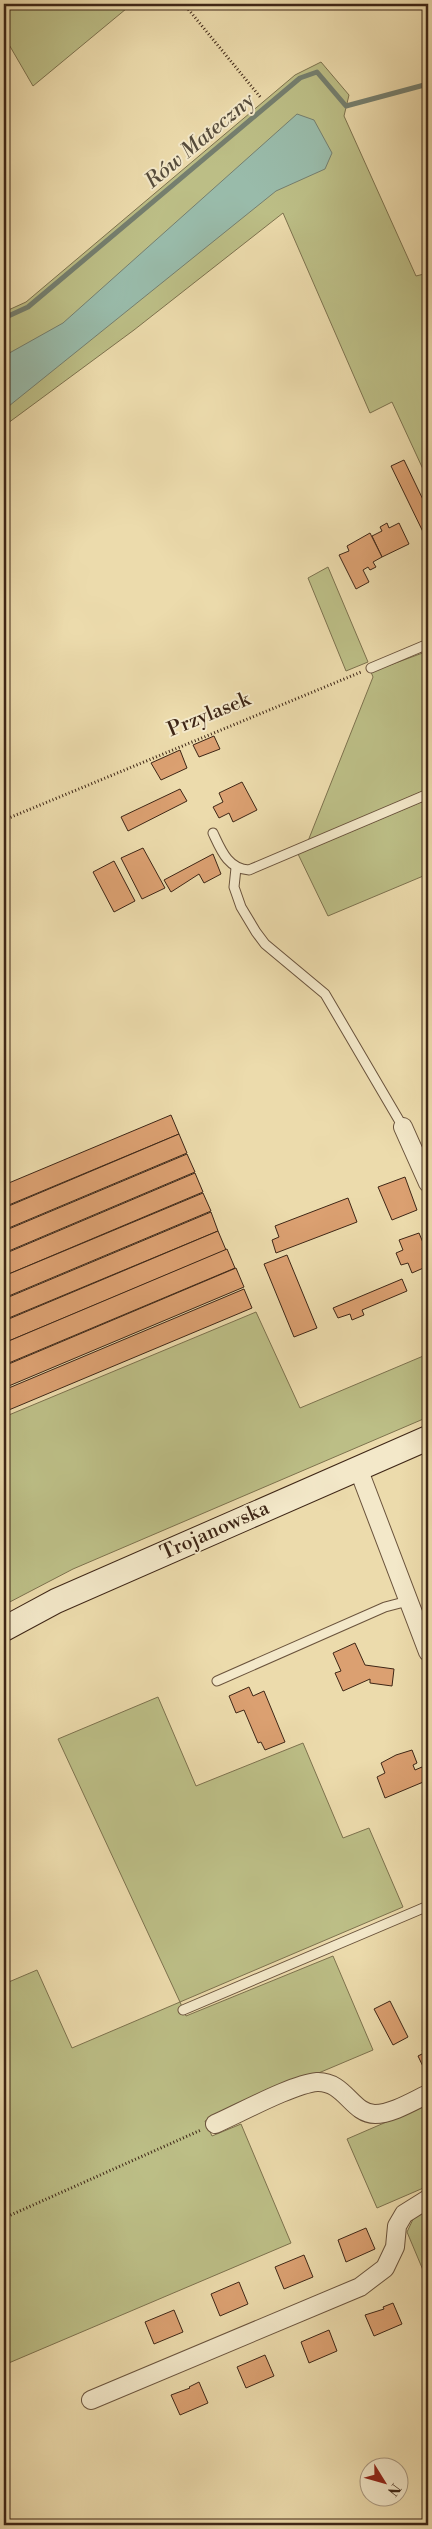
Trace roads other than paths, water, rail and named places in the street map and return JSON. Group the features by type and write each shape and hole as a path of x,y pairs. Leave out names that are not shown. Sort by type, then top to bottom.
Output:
{"street":[{"path":"403,1127 428,1183"},
{"name":"Trojanowska","path":"4,1629 56,1600 428,1438"},
{"path":"358,1468 428,1652"},
{"path":"215,2124 298,2087 318,2082 339,2088 367,2114 377,2114 391,2110 428,2094"},
{"path":"91,2400 360,2287 385,2268 395,2247 397,2226 404,2214 428,2199"}],"lane":[{"path":"371,668 428,644"},
{"path":"212,833 223,856 236,868 249,870 428,794"},
{"path":"236,868 234,887 241,907 256,932 265,944 325,994 403,1127"},
{"path":"217,1680 385,1608 408,1601"},
{"path":"184,2010 428,1906"}],"waterway":[{"name":"Rów Mateczny","path":"4,318 28,307 300,78 317,72 346,106 428,84"}]}
